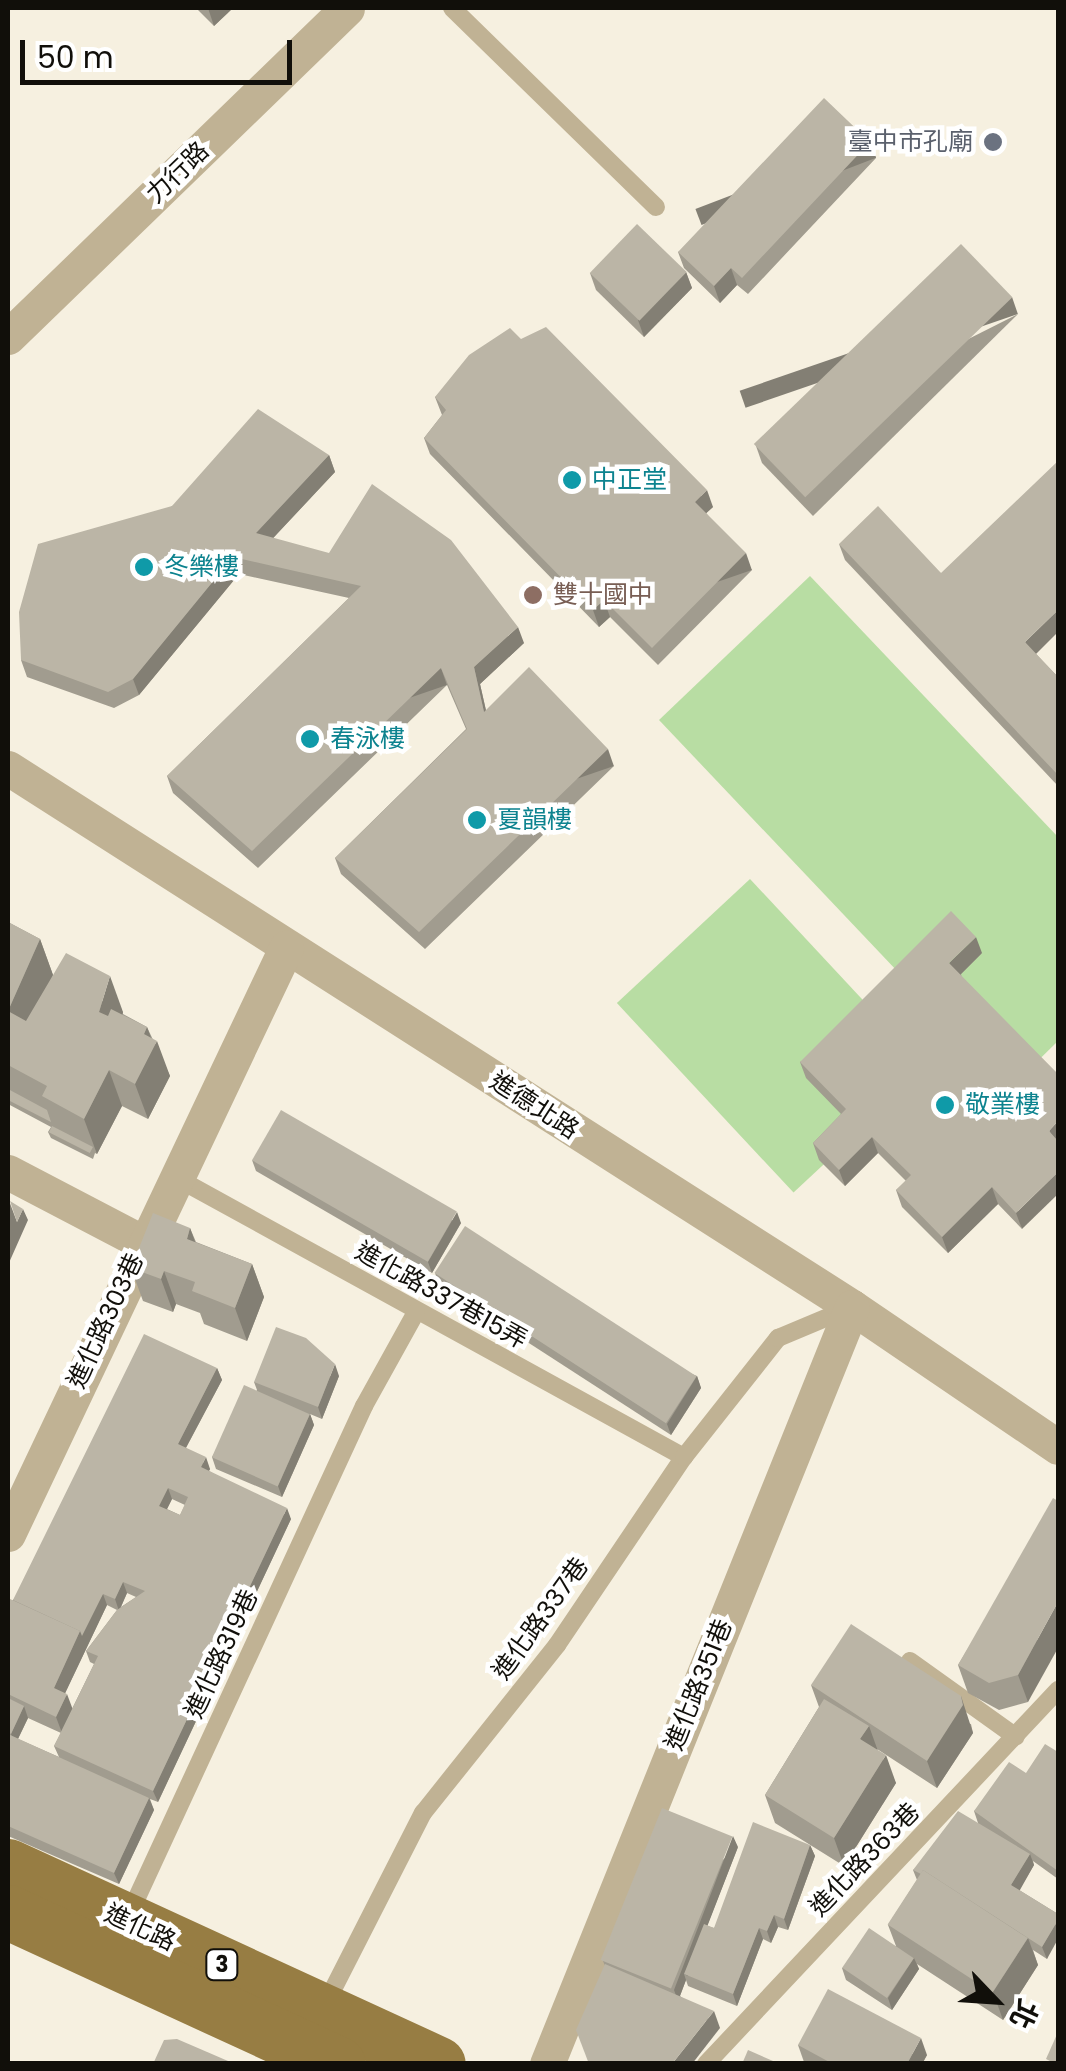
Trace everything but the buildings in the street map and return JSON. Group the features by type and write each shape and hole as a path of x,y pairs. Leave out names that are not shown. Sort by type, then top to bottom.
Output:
{"main road":[{"name":"進化路","path":"8,1866 323,2010 405,2057"},
{"name":"進化路","path":"8,1912 338,2064"}],"street":[{"name":"力行路","path":"8,337 347,8"},
{"name":"進德北路","path":"8,768 852,1307 1058,1447"},
{"name":"進化路303巷","path":"8,1534 142,1242 286,948"},
{"path":"8,1172 142,1242"},
{"name":"進化路351巷","path":"547,2064 852,1307"}],"lane":[{"path":"452,8 656,207"},
{"name":"進化路337巷15弄","path":"176,1177 684,1457"},
{"name":"進化路337巷","path":"323,2010 423,1812 557,1644 684,1457 778,1338 852,1307"},
{"name":"進化路319巷","path":"125,1922 364,1406 416,1312"},
{"path":"910,1661 1016,1737"},
{"name":"進化路363巷","path":"706,2064 1058,1690"}],"green space":[{"path":"810,576 1058,837 1058,1041 1009,1089 659,720"},
{"path":"750,879 927,1068 794,1193 617,1003"}],"place":[{"name":"臺中市孔廟","path":"993,142"},
{"name":"中正堂","path":"572,480"},
{"name":"冬樂樓","path":"144,567"},
{"name":"雙十國中","path":"533,595"},
{"name":"春泳樓","path":"310,739"},
{"name":"夏韻樓","path":"477,820"},
{"name":"敬業樓","path":"945,1105"}]}
